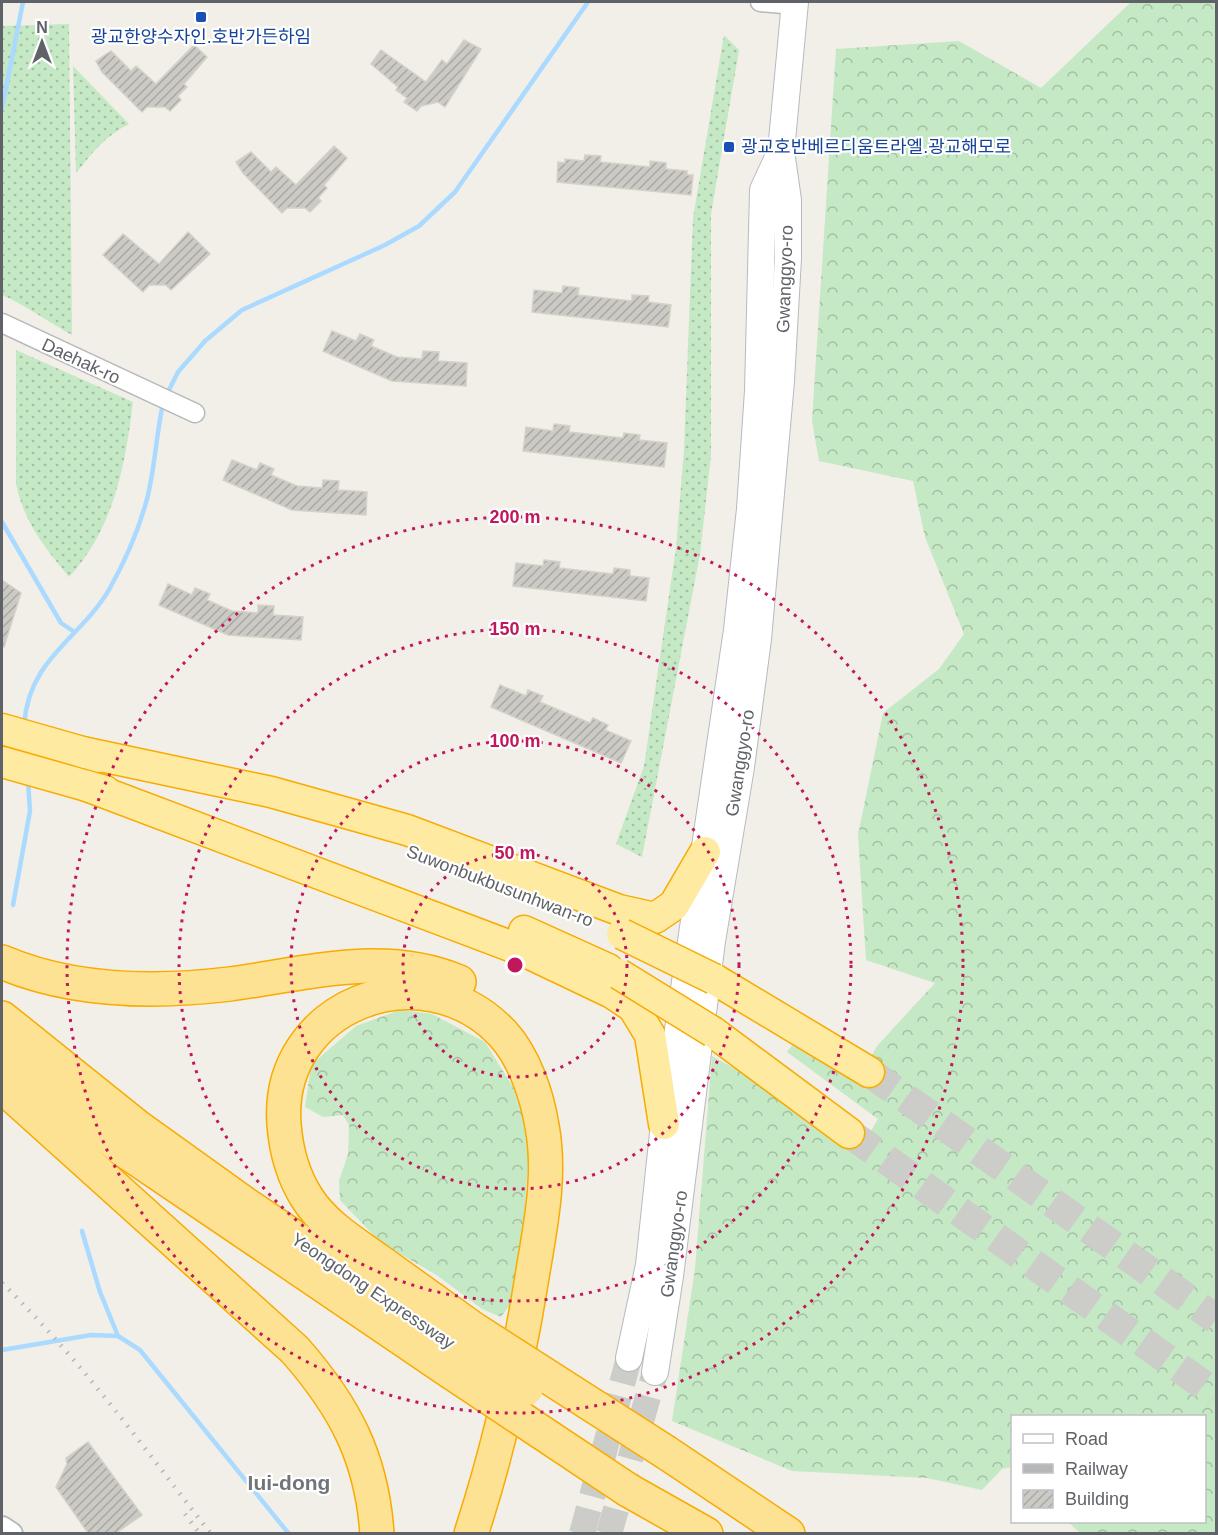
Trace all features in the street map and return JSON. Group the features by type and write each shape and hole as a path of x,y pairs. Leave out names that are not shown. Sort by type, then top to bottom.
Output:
{"highway":[{"name":"Suwonbukbusunhwan-ro","path":"2,729 337,826 567,909 714,979 869,1072"},
{"path":"82,752 271,792 395,827 619,910 655,918 674,905 705,852"},
{"name":"Suwonbukbusunhwan-ro","path":"2,762 330,861 472,910 563,946 619,974 713,1032 849,1133"},
{"path":"87,786 526,952 612,993 633,1006 650,1035 664,1124"},
{"path":"2,962 67,981 122,988 157,989 228,984 333,968 371,965 403,967 449,978 480,992 511,1015 522,1027 542,1062 555,1106 561,1141 560,1193 539,1330 511,1466 493,1533"},
{"path":"462,1351 330,1224 308,1199 291,1166 284,1117 287,1084 292,1069 309,1040 321,1027 341,1011 368,998 402,992 420,993 444,998 488,1020 505,1036 519,1059 532,1090 542,1124 544,1202 522,1343 492,1470 471,1533"},
{"name":"Yeongdong Expressway","path":"2,1018 139,1128 245,1204 462,1351 628,1490 706,1533"},
{"name":"Yeongdong Expressway","path":"2,1051 121,1148 462,1351 660,1460 766,1533"},
{"path":"2,1086 295,1350 317,1376 352,1430 360,1449 371,1486 377,1533"},
{"path":"660,1460 788,1533"}],"main road":[{"name":"Gwanggyo-ro","path":"655,1372 672,1265 712,941 741,767 758,639 781,381 788,258 788,200 781,151 795,3"},
{"name":"Gwanggyo-ro","path":"629,1358 649,1265 664,1124 737,630 750,509 758,391 764,190 781,151"}],"street":[{"path":"760,2 795,3"},
{"name":"Daehak-ro","path":"2,323 195,413"},
{"path":"2,1528 12,1533"}],"green space":[{"path":"1131,2 1216,2 1216,1533 1080,1533 1069,1523 1206,1523 1206,1415 1011,1415 1011,1467 1002,1469 982,1490 927,1478 792,1471 672,1421 695,1269 712,1056 748,1076 856,1156 878,1119 787,1052 799,1036 857,1079 878,1045 935,983 866,960 858,835 883,713 939,669 964,634 925,537 913,481 819,461 812,421 836,49 959,41 1041,88"},
{"path":"69,24 72,335 2,295 2,26"},
{"path":"724,35 739,50 711,214 711,455 700,554 642,857 616,844 644,766 676,548 684,449 693,218"},
{"path":"73,66 129,124 106,139 76,173"},
{"path":"16,350 133,402 121,473 107,517 97,538 69,577 44,545 19,497 16,483"},
{"path":"400,1010 432,1014 485,1042 523,1103 529,1143 518,1280 509,1306 501,1317 482,1309 438,1276 380,1242 340,1200 339,1181 348,1154 349,1125 343,1115 323,1117 305,1107 311,1065 356,1026"}],"building":[{"path":"464,40 481,49 445,107 438,102 421,106 417,111 404,102 407,98 396,90 398,87 371,64 381,50 426,82 442,60 447,64"},
{"path":"194,45 207,57 184,84 187,87 178,96 181,100 170,111 165,107 147,107 142,112 102,72 96,61 111,51 131,71 136,66 156,84"},
{"path":"334,146 347,158 324,185 327,188 318,198 321,201 310,212 305,208 287,208 282,213 243,173 236,162 251,152 271,172 276,167 296,185"},
{"path":"585,155 601,156 600,162 650,167 650,161 666,163 666,169 687,171 687,175 693,175 691,195 557,182 558,162 565,163 565,159 584,161"},
{"path":"188,232 210,254 171,290 166,285 149,285 143,292 103,255 123,234 159,264"},
{"path":"563,286 579,288 578,295 632,301 632,295 649,296 648,302 671,305 668,327 532,312 534,290 562,293"},
{"path":"332,331 356,341 360,334 374,340 371,346 397,357 422,359 423,351 439,352 438,361 467,363 466,386 392,381 323,351"},
{"path":"554,424 570,426 569,432 623,438 624,433 640,435 639,440 667,443 664,467 523,451 526,427 553,431"},
{"path":"232,460 257,470 260,463 274,469 271,475 297,486 322,488 323,480 339,481 338,490 367,492 366,515 292,510 223,480"},
{"path":"544,560 560,562 559,568 613,574 614,568 630,570 630,576 649,578 646,601 513,586 516,563 543,566"},
{"path":"2,580 21,593 4,647 2,646"},
{"path":"168,584 192,595 195,588 210,594 207,600 232,611 258,613 258,605 274,606 273,615 303,617 301,640 228,635 159,605"},
{"path":"500,685 526,696 528,690 543,696 540,702 590,723 593,718 608,725 605,730 631,741 621,763 491,707"},
{"path":"88,1442 142,1515 116,1533 88,1533 56,1487 67,1464 66,1458"}],"waterway":[{"path":"2,108 23,2"},
{"path":"167,394 178,372 205,341 242,310 385,245 419,226 455,192 588,2"},
{"path":"24,725 28,702 35,682 58,650 98,606 110,588 131,545 150,487 163,404"},
{"path":"2,522 61,623 73,631"},
{"path":"13,905 30,811 28,781"},
{"path":"82,1231 100,1292 118,1336"},
{"path":"2,1350 91,1335 118,1336 140,1350 289,1534"}],"tunnel":[{"path":"869,1072 1216,1319"},
{"path":"849,1133 1216,1394"},
{"path":"582,1534 629,1358"},
{"path":"609,1534 655,1372"}],"railway":[{"path":"2,1283 85,1373 211,1534"},
{"path":"185,1514 200,1534"}],"place":[{"name":"광교한양수자인.호반가든하임","path":"201,17"},
{"name":"광교호반베르디움트라엘.광교해모로","path":"729,147"}],"district":[{"name":"Iui-dong","path":"289,1483"}]}
